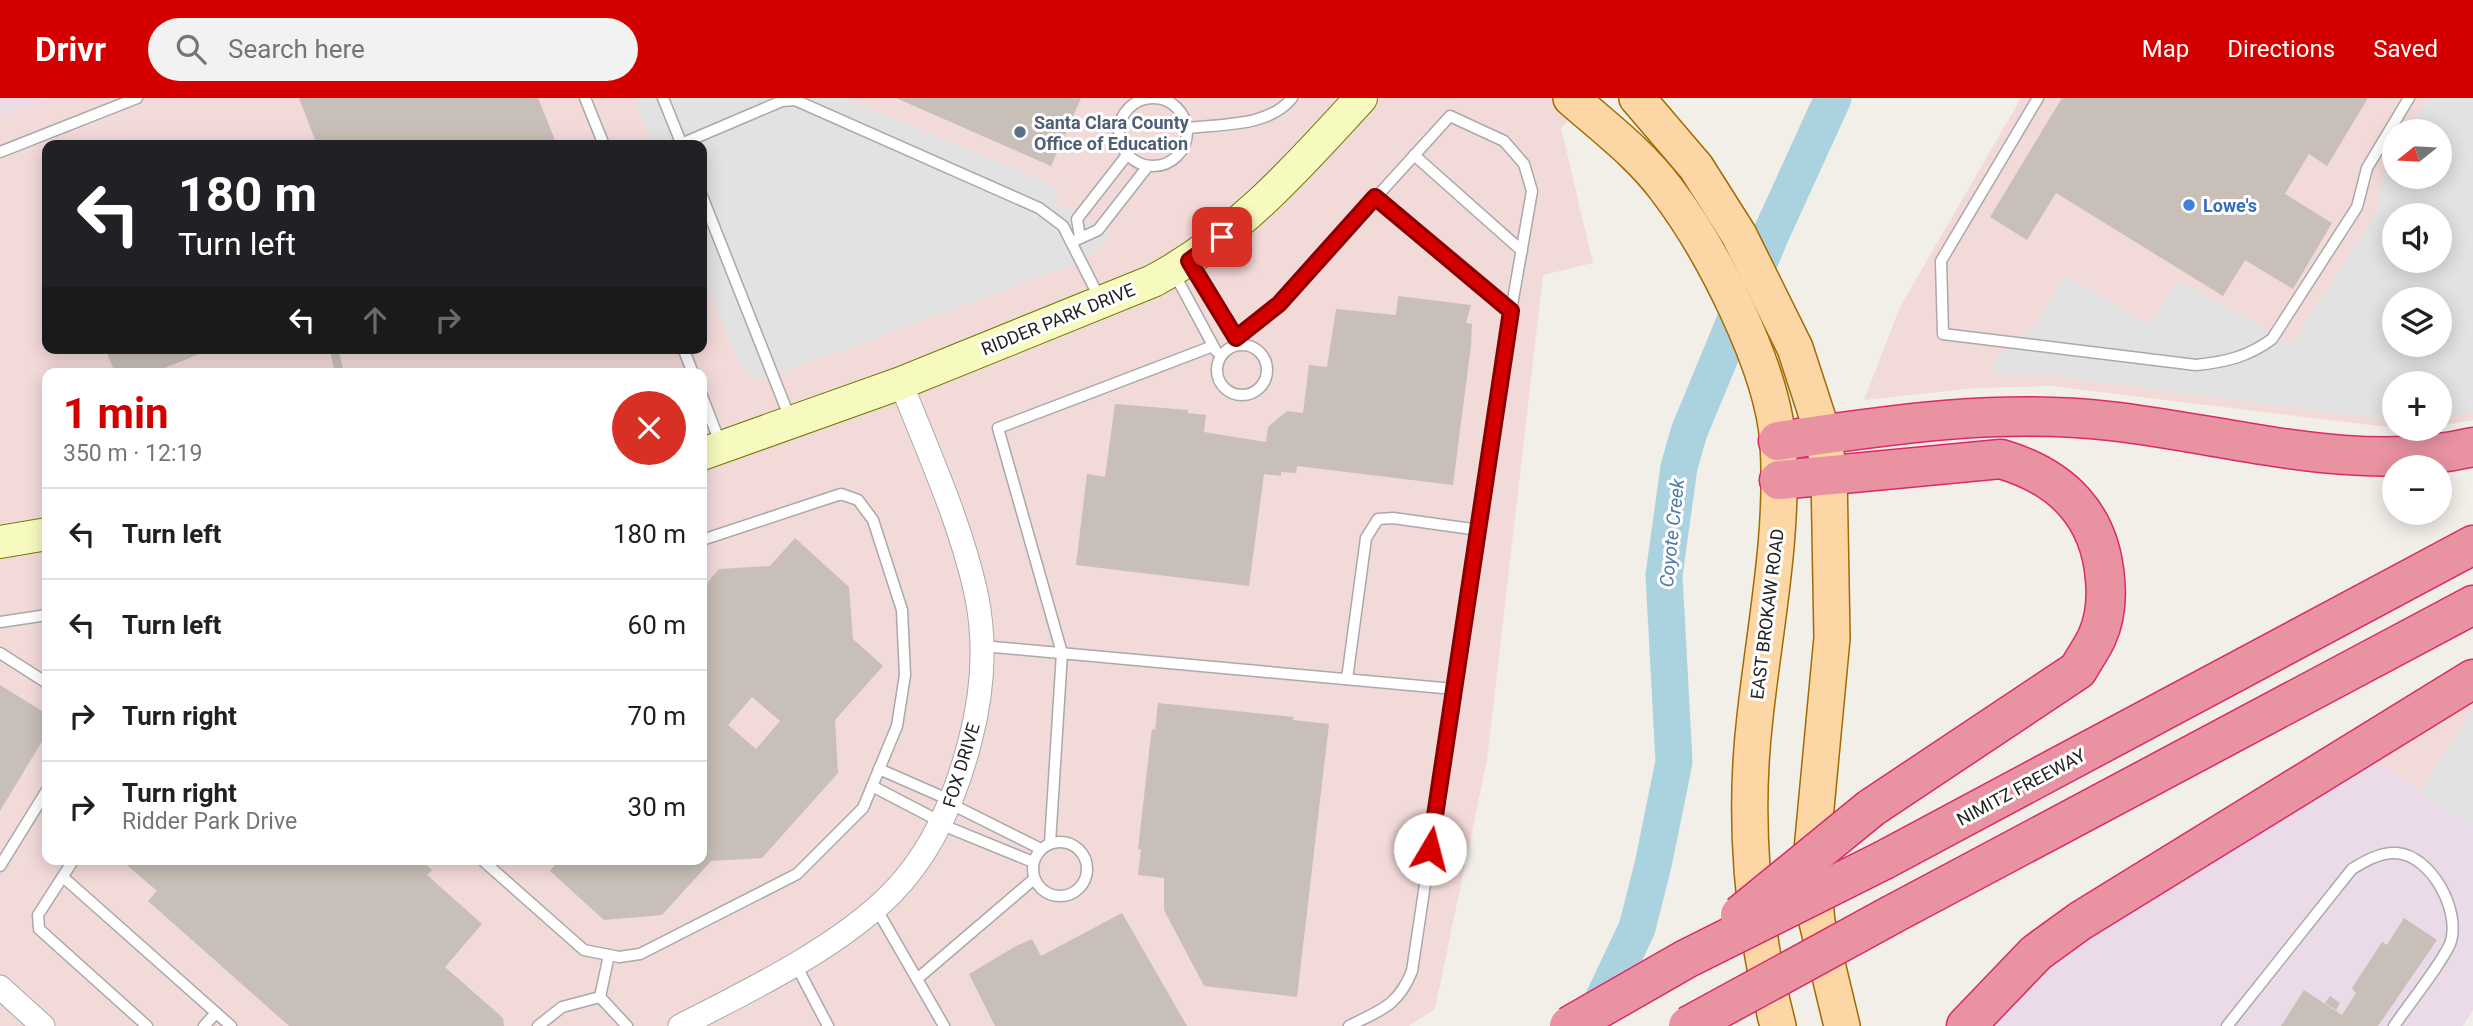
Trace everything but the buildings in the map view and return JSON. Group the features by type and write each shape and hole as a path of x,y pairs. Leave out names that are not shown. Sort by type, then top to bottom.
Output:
{"highway":[{"path":"1775,425 1824,434 1948,419 2059,417 2110,421 2358,455 2394,457 2473,447"},
{"path":"1686,959 1871,808 2078,670 2098,636 2107,601 2103,552 2091,524 2053,481 2028,467 2001,459 1829,473 1779,480"},
{"name":"NIMITZ FREEWAY","path":"1569,1026 1686,959 1884,860 2473,545"},
{"path":"1688,1026 2473,605"},
{"path":"1966,1026 2036,953 2080,921 2473,679"}],"main road":[{"name":"EAST BROKAW ROAD","path":"1571,98 1634,153 1667,189 1705,248 1756,355 1775,425 1779,480 1778,546 1755,716 1749,783 1754,893 1770,996 1778,1026"},
{"path":"1643,106 1696,167 1739,235 1795,348 1824,434 1829,473 1832,638 1811,861 1816,922 1842,1026"}],"street":[{"name":"RIDDER PARK DRIVE","path":"712,451 901,383 1101,302 1181,266 1241,221 1296,170 1361,98"},
{"name":"FOX DRIVE","path":"680,1026 755,988 860,923 893,893 946,813 981,694 983,646 976,594 963,542 901,383"},
{"path":"0,542 42,535"},
{"path":"0,987 43,1026"}],"lane":[{"path":"0,152 137,98"},
{"path":"585,98 602,140"},
{"path":"663,98 680,140"},
{"path":"1148,98 1162,99 1174,105 1183,115 1187,128 1186,142 1180,154 1170,163 1148,166 1127,155 1118,137 1119,123 1125,111 1136,102 1148,98"},
{"path":"1187,128 1264,118 1276,113 1292,98"},
{"path":"2038,98 1941,261 1943,334 2196,365 2230,361 2257,351 2272,339 2357,207 2367,168 2409,98"},
{"path":"693,140 782,101 795,100 1039,208 1076,240 1101,302"},
{"path":"1181,266 1238,341 1258,350 1267,366 1266,376 1255,391 1238,395 1223,387 1216,372 1219,357 1238,341 1279,304 1450,116 1504,141 1524,164 1532,191 1511,311 1412,971 1405,990 1394,1003 1349,1026"},
{"path":"1076,240 1077,219 1127,155"},
{"path":"1414,155 1522,251"},
{"path":"1076,240 1098,230 1148,166"},
{"path":"1375,197 1511,311"},
{"path":"707,209 791,422"},
{"path":"1181,266 1219,357"},
{"path":"872,786 1045,846 1065,842 1079,849 1087,864 1084,882 1071,894 1054,896 1045,893 1034,879 1033,862 1045,846 1062,653 998,428 1213,346"},
{"path":"707,424 712,451"},
{"path":"488,865 584,950 609,955 640,954 797,874 863,808 897,726 905,675 902,611 873,520 858,500 841,494 707,538"},
{"path":"1347,679 1366,538 1378,519 1393,518 1479,530"},
{"path":"0,622 42,616"},
{"path":"983,646 1454,689"},
{"path":"0,653 42,680"},
{"path":"879,769 946,813 1033,862"},
{"path":"0,866 42,798"},
{"path":"2227,1026 2352,869 2372,857 2396,853 2414,859 2435,878 2450,908 2450,944 2394,1026"},
{"path":"70,865 38,915 39,929 147,1026"},
{"path":"63,877 230,1026"},
{"path":"917,979 1034,879"},
{"path":"876,908 944,1026"},
{"path":"600,997 609,955"},
{"path":"794,963 828,1026"},
{"path":"538,1026 562,1007 600,997"},
{"path":"600,997 627,1026"},
{"path":"204,1026 216,1013"}],"shaded area":[{"path":"0,98 46,98 0,116"},
{"path":"46,98 1588,98 1561,128 1593,263 1543,275 1487,760 1435,1009 1409,1026 0,1026 0,116"},
{"path":"634,98 846,98 1060,188 1053,202 1112,232 1098,250 1083,261 765,379 756,379 742,369 707,284 707,140 651,140"},
{"path":"2021,98 2473,98 2473,420 2452,424 2452,371 2382,371 2382,427 2052,386 1976,388 1864,400 1900,307"},
{"path":"2429,98 2473,98 2473,412 2452,416 2452,371 2382,371 2382,419 2038,374 1993,375 1994,359 2031,330 2066,275 2148,324 2180,280 2292,344 2376,214 2382,183 2382,189 2452,189 2452,119 2416,119"},
{"path":"2473,701 2473,827 2374,760"},
{"path":"2473,710 2473,829 2420,792"},
{"path":"2374,760 2473,827 2473,1010 2463,1026 1986,1026 2034,976 2095,927"}],"waterway":[{"name":"Coyote Creek","path":"1592,1023 1637,928 1674,762 1664,575 1679,467 1689,432 1771,234 1833,98"}],"place":[{"name":"Santa Clara County Office of Education","path":"1020,132"},
{"name":"Lowe's","path":"2189,205"}],"route":[{"path":"1222,237 1189,261 1236,338 1279,304 1375,197 1511,311 1430,849"}]}
